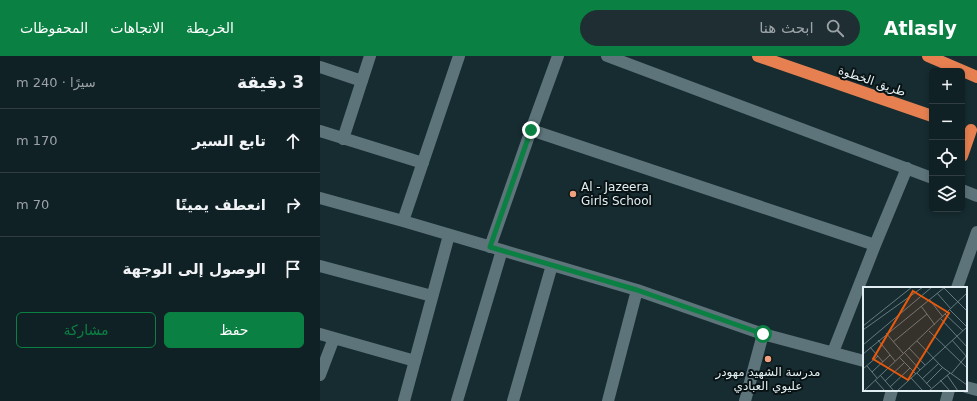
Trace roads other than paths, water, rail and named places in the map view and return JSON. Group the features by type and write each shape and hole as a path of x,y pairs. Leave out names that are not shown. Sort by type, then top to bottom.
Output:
{"highway":[{"name":"طريق الخطوة","path":"758,56 929,115"},
{"path":"928,56 977,77"},
{"path":"965,146 970,129"}],"street":[{"path":"343,138 370,56"},
{"path":"403,222 459,56"},
{"path":"457,401 496,249 531,130 558,56"},
{"path":"607,56 929,177"},
{"path":"320,67 362,81"},
{"path":"531,130 875,245"},
{"path":"320,131 423,163"},
{"path":"833,352 907,168"},
{"path":"965,191 977,196"},
{"path":"320,198 637,290 763,334 863,361"},
{"path":"957,287 977,232"},
{"path":"404,401 449,235"},
{"path":"513,401 552,265"},
{"path":"320,266 432,296"},
{"path":"608,401 637,290"},
{"path":"320,334 415,361"},
{"path":"745,401 763,334"},
{"path":"320,375 334,338"},
{"path":"967,387 977,390"},
{"path":"889,401 892,391"},
{"path":"946,401 949,391"}],"place":[{"name":"Al - Jazeera Girls School","path":"573,194"},
{"name":"مدرسة الشهيد مهودر عليوي العبادي","path":"768,359"}]}
